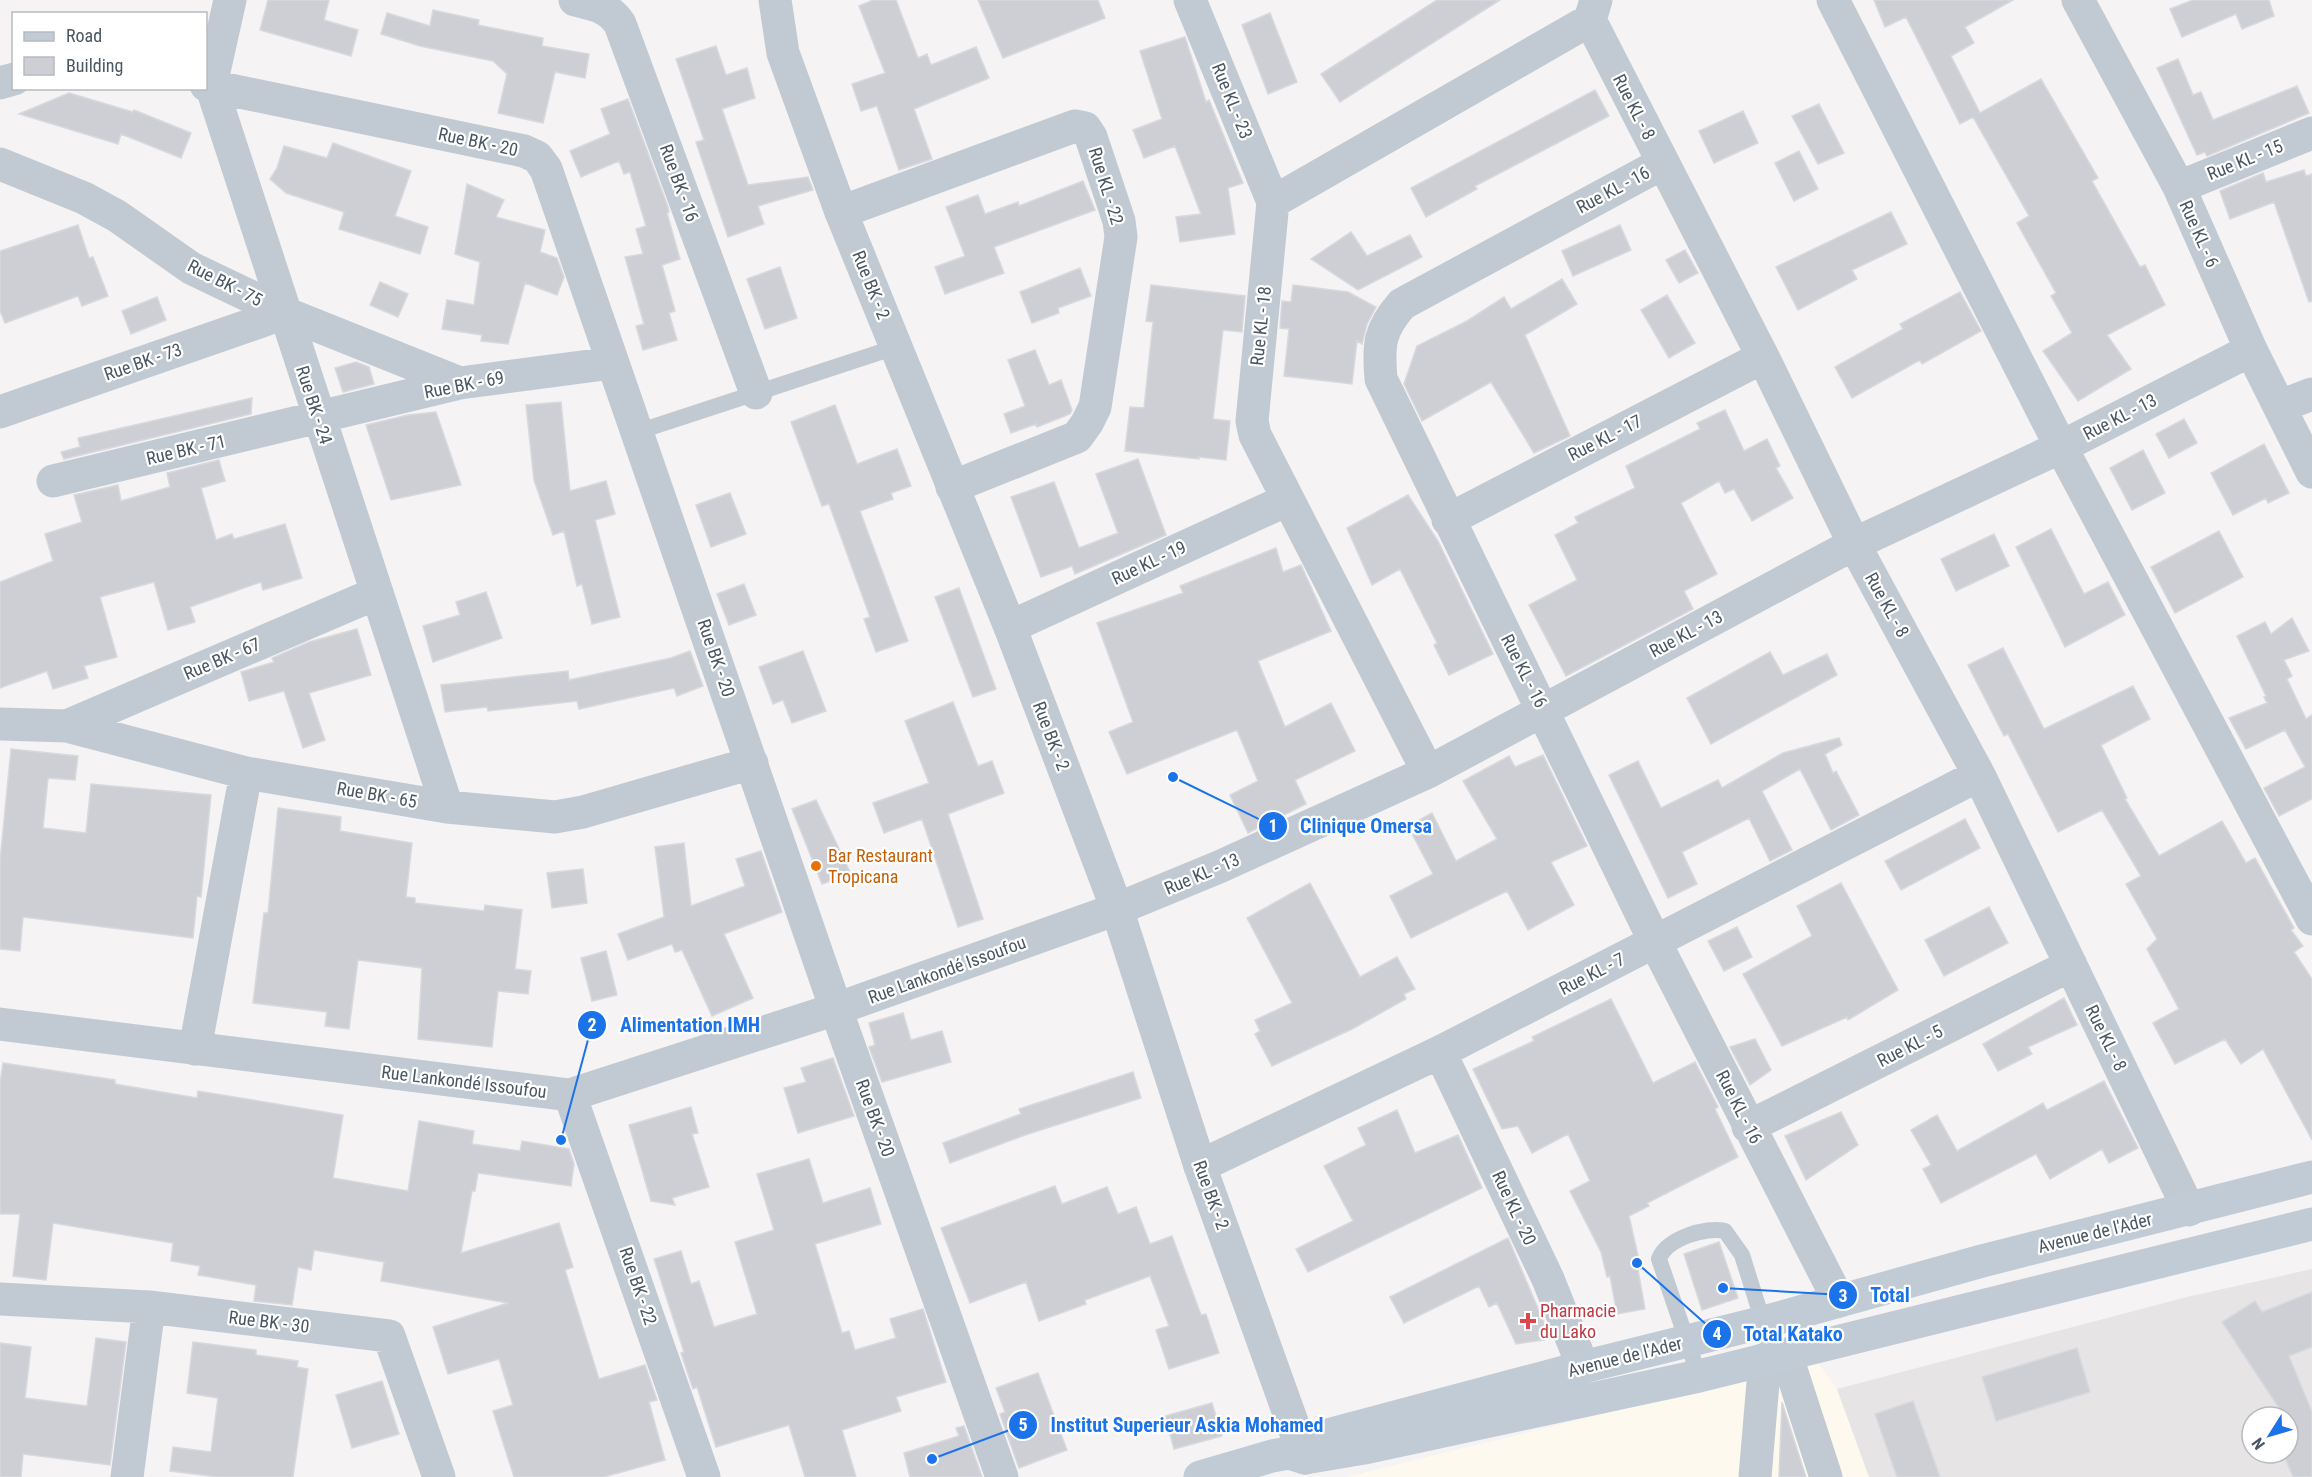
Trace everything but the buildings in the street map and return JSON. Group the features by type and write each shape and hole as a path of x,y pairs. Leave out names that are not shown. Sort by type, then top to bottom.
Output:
{"main road":[{"name":"Avenue de l'Ader","path":"1303,1458 1583,1367 1764,1322 1982,1261 2312,1177"},
{"name":"Avenue de l'Ader","path":"1200,1477 1364,1448 1699,1376 2312,1224"}],"street":[{"path":"208,85 230,0"},
{"name":"Rue BK - 16","path":"575,0 602,7 613,13 620,24 756,393"},
{"name":"Rue BK - 2","path":"775,0 783,53 841,212 1010,627 1117,909 1200,1167 1303,1458"},
{"name":"Rue KL - 23","path":"1190,0 1273,202"},
{"path":"1833,0 2061,447 2312,919"},
{"name":"Rue KL - 6","path":"2078,0 2179,187 2251,350 2312,472"},
{"path":"1273,202 1593,10"},
{"name":"Rue KL - 8","path":"1593,10 1662,163 1763,357 1854,544 1979,775 2189,1210"},
{"name":"Rue BK - 24","path":"208,85 447,807"},
{"name":"Rue BK - 20","path":"208,85 512,148 537,157 546,169 836,1009 1002,1477"},
{"name":"Rue KL - 22","path":"841,212 1075,126 1085,128 1091,136 1116,213 1120,237 1095,407 1077,437 952,487"},
{"name":"Rue KL - 15","path":"2179,187 2312,133"},
{"name":"Rue KL - 16","path":"1662,163 1402,304 1387,321 1378,348 1381,379 1655,942 1748,1127 1839,1300"},
{"name":"Rue BK - 75","path":"0,164 84,198 117,216 191,268 285,313 460,383"},
{"name":"Rue KL - 18","path":"1273,202 1252,421 1255,435 1428,772"},
{"name":"Rue BK - 73","path":"0,412 285,313"},
{"name":"Rue KL - 13","path":"1117,909 1219,867 1428,772 1854,544 2061,447 2251,350"},
{"name":"Rue KL - 17","path":"1448,520 1763,357"},
{"name":"Rue BK - 69","path":"319,419 460,383 612,363"},
{"path":"2281,406 2312,394"},
{"name":"Rue BK - 71","path":"52,481 319,419"},
{"name":"Rue KL - 19","path":"1010,627 1287,500"},
{"name":"Rue BK - 67","path":"67,726 377,593"},
{"name":"Rue BK - 65","path":"0,724 67,726 246,773 447,807 555,818 752,764"},
{"path":"195,1049 246,773"},
{"name":"Rue KL - 7","path":"1200,1167 1440,1052 1979,775"},
{"name":"Rue Lankondé Issoufou","path":"0,1023 570,1095 836,1009 1117,909"},
{"name":"Rue KL - 5","path":"1748,1127 2071,965"},
{"name":"Rue KL - 20","path":"1440,1052 1548,1279 1583,1367"},
{"name":"Rue BK - 22","path":"570,1095 704,1477"},
{"name":"Rue BK - 30","path":"0,1299 149,1307 388,1336 439,1477"},
{"path":"127,1477 149,1307"},
{"path":"1755,1477 1775,1357"},
{"path":"1775,1357 1826,1477"}],"lane":[{"path":"637,432 896,347"},
{"path":"1699,1376 1659,1259 1666,1250 1689,1235 1706,1229 1725,1231 1742,1256 1775,1357"}],"shaded area":[{"path":"2312,1269 2312,1477 1869,1477 1837,1389 2187,1297"},
{"path":"1817,1361 1837,1389 1869,1477 1346,1477"}],"place":[{"name":"Clinique Omersa","path":"1173,777"},
{"name":"Bar Restaurant Tropicana","path":"816,866"},
{"name":"Alimentation IMH","path":"561,1140"},
{"name":"Total Katako","path":"1637,1263"},
{"name":"Total","path":"1723,1288"},
{"name":"Pharmacie du Lako","path":"1528,1321"},
{"name":"Institut Superieur Askia Mohamed","path":"932,1459"}]}
